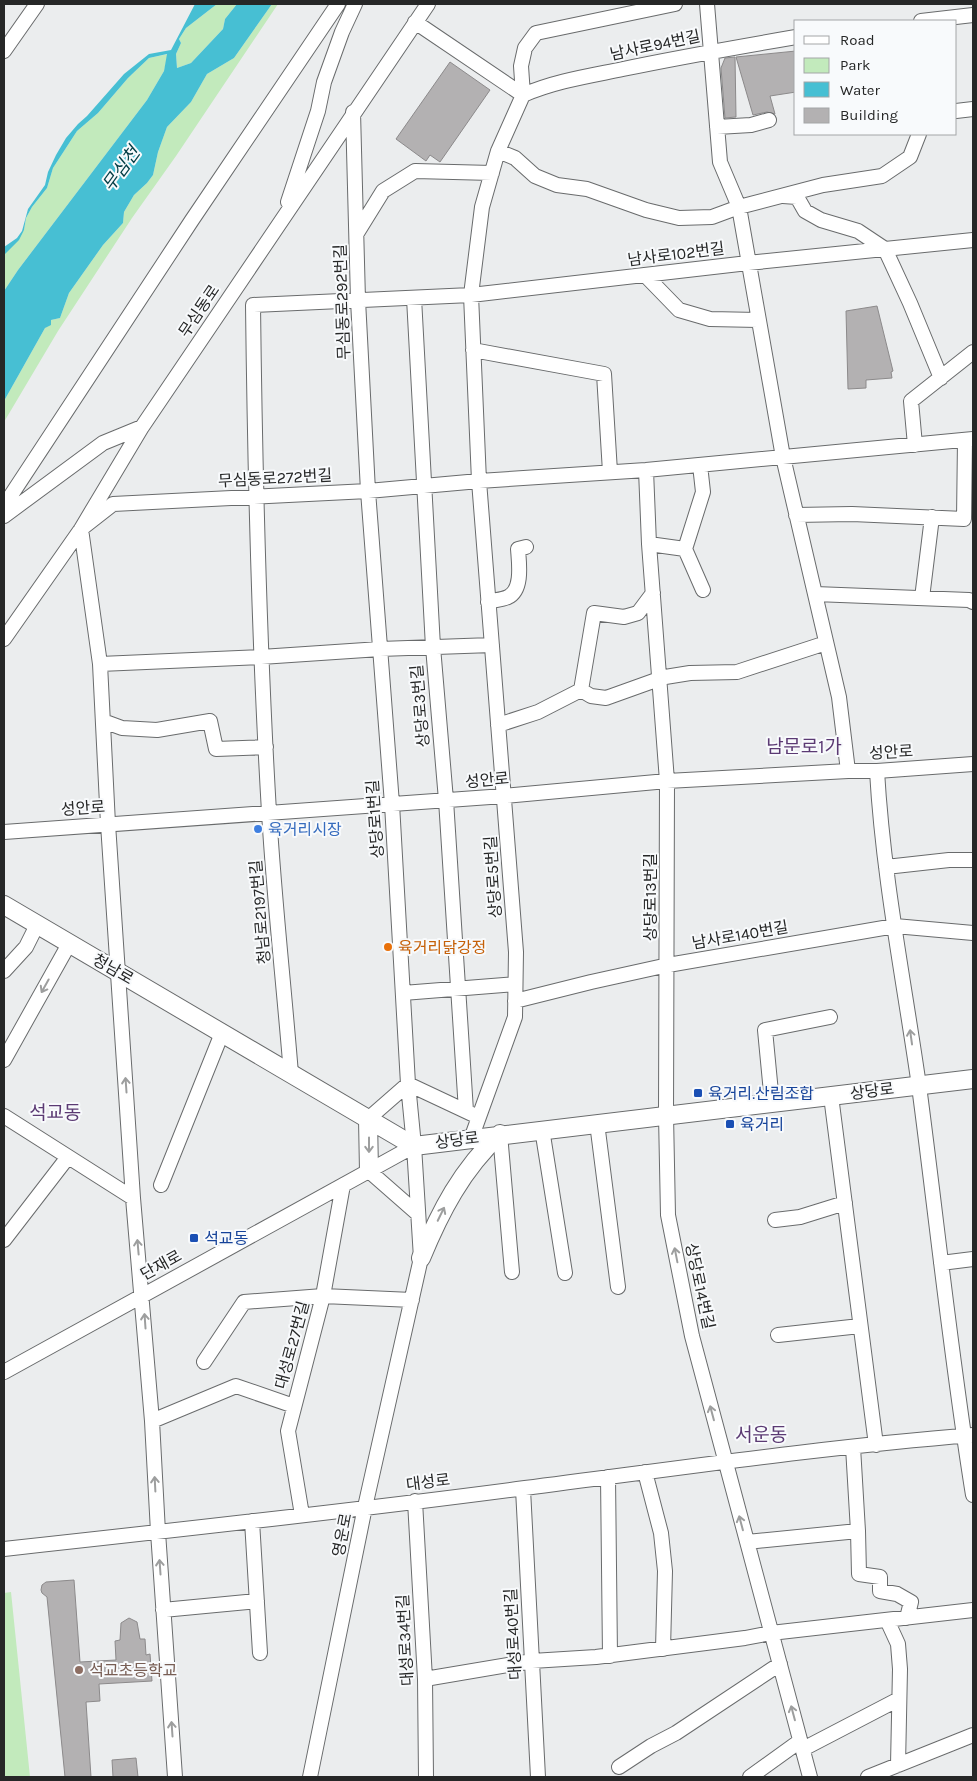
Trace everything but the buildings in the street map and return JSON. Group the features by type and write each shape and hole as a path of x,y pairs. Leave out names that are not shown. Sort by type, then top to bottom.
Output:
{"main road":[{"name":"청남로","path":"4,905 414,1146"},
{"name":"상당로","path":"414,1146 500,1134 973,1079"},
{"path":"368,1119 369,1170"},
{"path":"421,1258 448,1200 465,1172 482,1150 500,1134"}],"street":[{"path":"4,51 37,4"},
{"path":"4,506 192,220 338,4"},
{"path":"282,220 318,111 324,82 342,32 355,4"},
{"name":"무심동로","path":"4,639 81,529 142,427 353,112 428,4"},
{"path":"523,95 521,66 525,48 536,33 675,4"},
{"path":"707,4 720,162 739,207 783,456 839,697 848,771"},
{"path":"930,20 973,15"},
{"path":"415,22 523,95"},
{"name":"남사로94번길","path":"523,95 544,86 712,51 794,37"},
{"name":"상당로5번길","path":"471,1139 473,1114 515,1017 516,952 479,481 471,295 482,207 498,151 523,95"},
{"path":"957,111 973,109"},
{"name":"무심동로292번길","path":"353,112 358,300 368,491"},
{"path":"717,126 751,125 769,120"},
{"path":"498,151 515,158 535,176 557,184 587,189 646,210 679,218 712,218 739,207 823,185 882,176 910,157 919,135"},
{"path":"357,232 384,191 414,171 492,172"},
{"path":"783,196 797,197 805,211 821,220 858,231 885,249 942,378"},
{"name":"남사로102번길","path":"253,305 471,295 748,263 973,240"},
{"path":"645,275 664,297 679,310 710,320 758,320"},
{"path":"234,291 253,305"},
{"name":"상당로3번길","path":"414,298 433,647 459,989 473,1114"},
{"name":"청남로2197번길","path":"253,305 261,657 269,813 291,1074"},
{"path":"473,350 604,374 610,472"},
{"path":"915,445 911,401 973,352"},
{"path":"4,516 104,443 142,427"},
{"path":"796,515 852,514 964,519 969,440"},
{"name":"무심동로272번길","path":"81,529 113,504 368,491 479,481 646,470 969,440"},
{"path":"700,465 703,492 685,549 703,590"},
{"name":"상당로13번길","path":"646,470 649,544 667,782 668,965 666,1115"},
{"name":"상당로1번길","path":"368,491 392,804 402,993 414,1146"},
{"path":"922,598 932,517"},
{"path":"81,529 100,664 108,824 133,1198 143,1295 175,1777"},
{"path":"649,544 685,549"},
{"path":"488,602 509,597 516,590 520,568 518,549 526,547"},
{"path":"581,690 594,613 624,617 638,613 653,593"},
{"path":"815,594 971,601"},
{"path":"581,690 591,696 606,698 659,678 690,674 737,672 826,643"},
{"path":"100,664 492,645"},
{"path":"498,726 538,712 581,690"},
{"path":"103,721 122,728 157,730 210,722 216,749 266,747"},
{"name":"성안로","path":"4,832 504,796 667,782 973,764"},
{"path":"877,771 886,867 918,1086 941,1263 968,1435 973,1495"},
{"path":"886,867 949,860 972,860"},
{"path":"4,971 26,947 37,925"},
{"name":"남사로140번길","path":"515,1002 591,982 668,965 895,926 973,933"},
{"path":"4,1060 69,944"},
{"path":"402,993 515,984"},
{"path":"772,1102 765,1030 830,1017"},
{"path":"161,1185 222,1033"},
{"path":"368,1119 408,1084 473,1114"},
{"path":"831,1096 876,1445"},
{"name":"상당로14번길","path":"666,1115 668,1215 692,1336 810,1777"},
{"path":"4,1116 133,1198"},
{"path":"597,1123 618,1287"},
{"path":"542,1129 565,1273"},
{"name":"상당로","path":"500,1134 512,1272"},
{"name":"단재로","path":"4,1372 414,1146"},
{"name":"영운로","path":"310,1777 365,1507 421,1258 414,1146"},
{"path":"4,1240 68,1157"},
{"path":"369,1170 418,1214"},
{"name":"대성로27번길","path":"302,1515 288,1431 323,1296 342,1185"},
{"path":"774,1220 800,1217 844,1203"},
{"path":"941,1263 973,1259"},
{"path":"204,1362 244,1302 323,1296 412,1300"},
{"path":"778,1335 860,1326"},
{"path":"152,1421 236,1386 294,1406"},
{"name":"대성로","path":"4,1549 524,1489 725,1461 968,1435"},
{"path":"853,1447 859,1574 880,1577 880,1591 897,1594 911,1602 908,1618"},
{"path":"644,1472 661,1533 665,1571 663,1649"},
{"path":"608,1477 610,1656"},
{"name":"대성로40번길","path":"524,1489 538,1777"},
{"name":"대성로34번길","path":"415,1502 425,1679 426,1777"},
{"path":"252,1521 260,1653"},
{"path":"747,1542 858,1531"},
{"path":"163,1610 257,1601"},
{"path":"425,1679 532,1661 610,1656 771,1633 973,1610"},
{"path":"886,1620 898,1644 900,1668 898,1765"},
{"path":"619,1766 676,1733 780,1664"},
{"path":"750,1777 802,1745 899,1699"},
{"path":"868,1777 973,1735"}],"green space":[{"path":"217,4 237,4 225,19 223,29 191,63 177,68 176,54 181,43 179,39 186,28"},
{"path":"272,4 278,4 132,218 58,331 4,422 4,401 45,328 51,320 60,318 69,293 103,245 123,223 124,212 134,195 153,175 158,152 167,127 191,102 207,74 234,58"},
{"path":"168,54 164,71 147,100 4,291 4,255 24,230 26,218 47,188 53,168 77,131 98,113 128,78 149,58"},
{"path":"11,1592 30,1777 4,1777 4,1593"}],"water":[{"name":"무심천","path":"195,4 217,4 186,28 179,39 181,43 176,54 177,68 191,63 223,29 225,19 237,4 272,4 234,58 207,74 191,102 167,127 158,152 153,175 134,195 124,212 123,223 103,245 69,293 60,318 51,320 51,325 45,328 4,401 4,291 147,100 164,71 167,54 149,58 128,78 98,113 77,131 53,168 47,188 26,218 24,230 19,240 4,255 4,247 17,238 22,231 28,209 45,185 48,172 66,138 124,74 149,54 171,50"}],"place":[{"name":"육거리시장","path":"258,829"},
{"name":"육거리닭강정","path":"388,947"},
{"name":"육거리.산림조합","path":"698,1093"},
{"name":"육거리","path":"730,1124"},
{"name":"석교동","path":"194,1238"},
{"name":"석교초등학교","path":"79,1670"}],"district":[{"name":"남문로1가","path":"804,747"},
{"name":"석교동","path":"55,1113"},
{"name":"서운동","path":"761,1435"}]}
